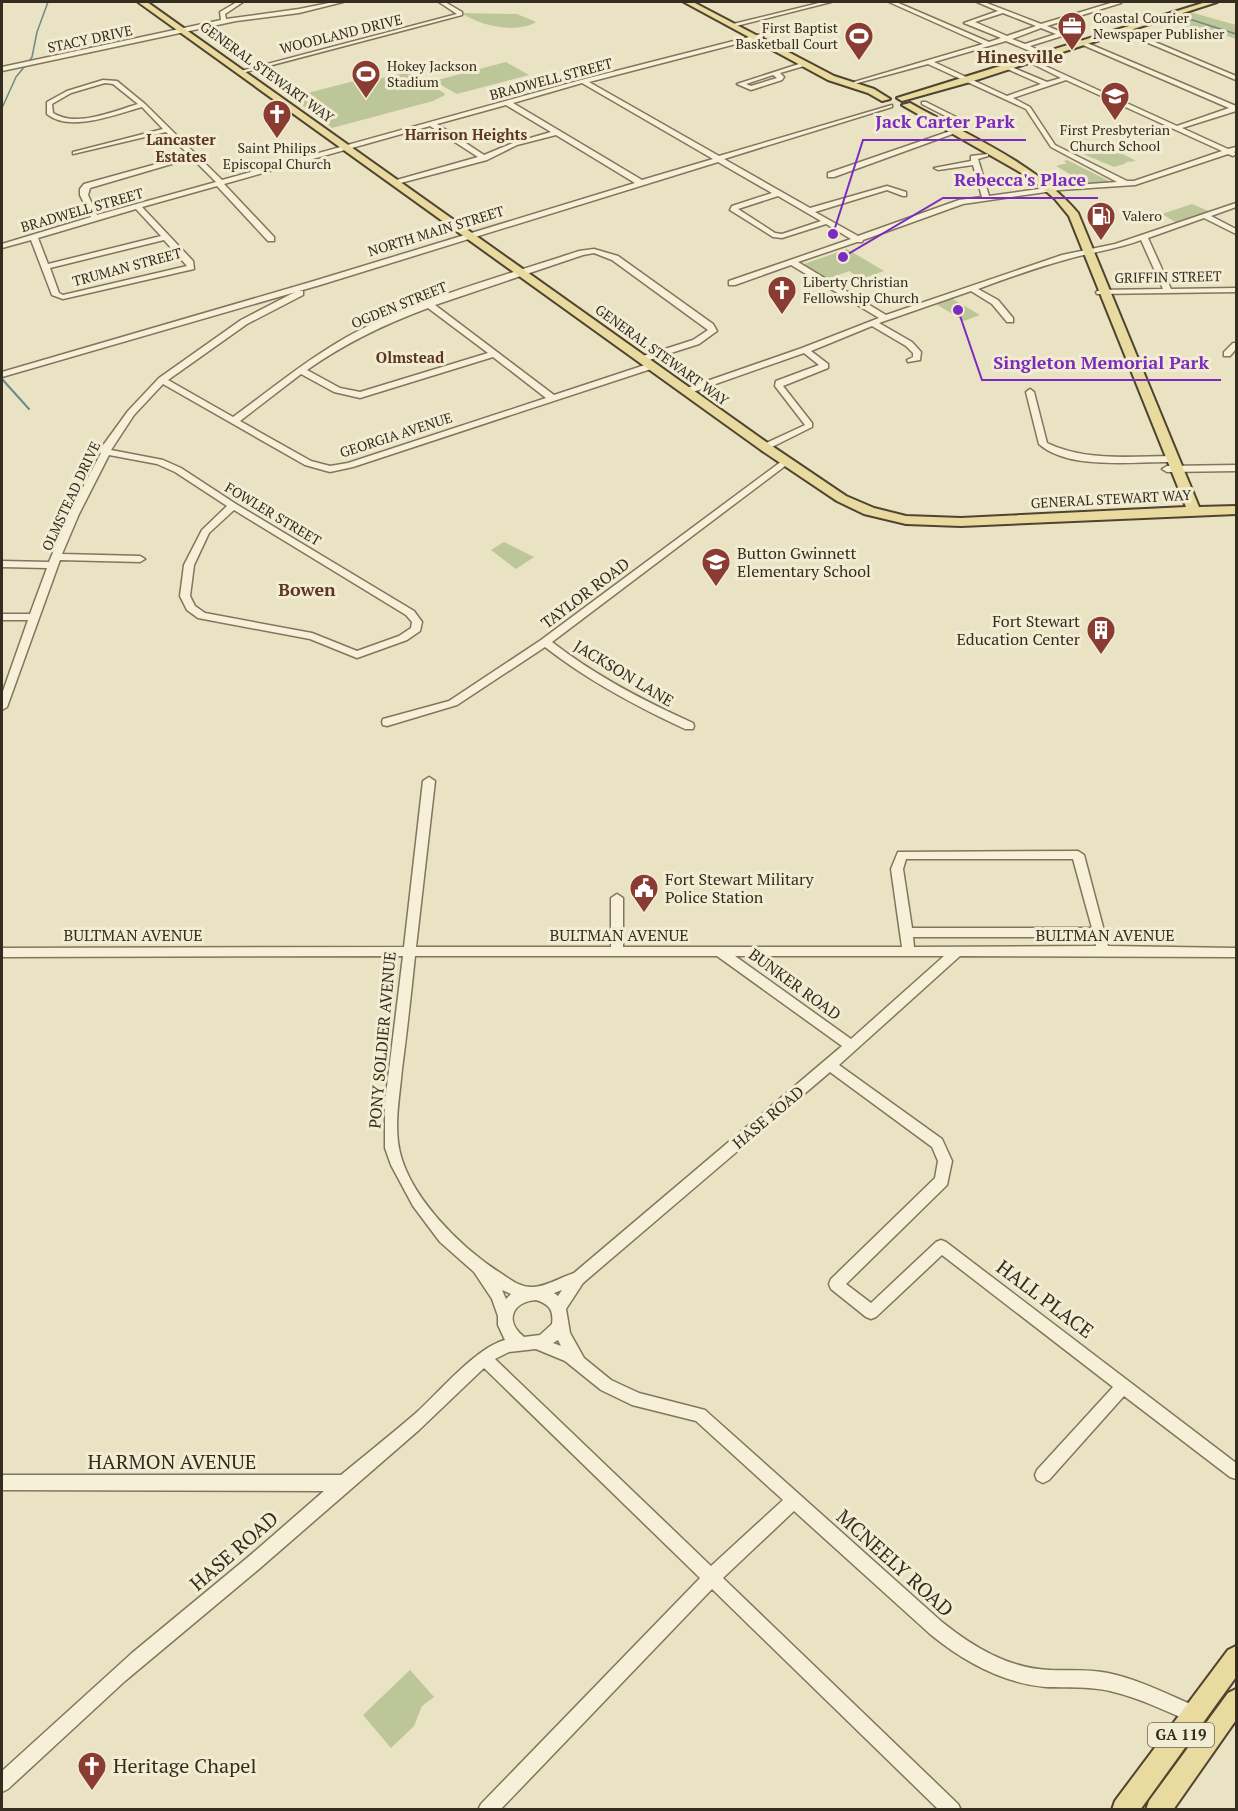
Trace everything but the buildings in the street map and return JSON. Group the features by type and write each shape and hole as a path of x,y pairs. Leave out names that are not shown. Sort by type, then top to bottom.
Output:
{"main road":[{"name":"GENERAL STEWART WAY","path":"142,2 765,447 823,488 852,504 886,516 917,522 964,523 1187,510 1236,510"},
{"path":"688,2 735,24"},
{"path":"695,2 804,65 831,78 871,91 1035,177 1051,189 1086,252 1103,291 1187,510"},
{"name":"NORTH MAIN STREET","path":"894,103 1213,2"},
{"path":"758,37 894,103"},
{"path":"951,132 986,155 1051,189"},
{"name":"GA 119","path":"1124,1809 1236,1659"},
{"name":"GA 119","path":"1158,1809 1228,1726 1236,1701"}],"street":[{"path":"224,22 222,14 240,2"},
{"path":"315,8 322,2"},
{"name":"STACY DRIVE","path":"2,69 224,22 340,2"},
{"name":"WOODLAND DRIVE","path":"240,72 459,15 460,13 442,2"},
{"path":"735,24 828,2"},
{"path":"892,2 989,44"},
{"path":"980,2 1083,42 1236,109"},
{"path":"856,83 989,44 1119,2"},
{"path":"1089,5 1096,8"},
{"path":"951,27 1004,11"},
{"path":"969,22 1044,55"},
{"path":"1122,30 1236,78"},
{"path":"1025,46 1062,34"},
{"name":"BRADWELL STREET","path":"2,246 583,81 758,37"},
{"path":"1028,60 1236,156"},
{"path":"929,62 1032,112 1053,146 1126,184"},
{"path":"774,73 781,77 780,79 751,88 740,84 774,73 804,65"},
{"path":"1006,67 1046,84"},
{"path":"1007,98 1066,78"},
{"path":"142,105 66,122 50,114 49,103 69,92 105,81 115,82 142,105 220,183 271,239"},
{"path":"583,81 859,240"},
{"path":"831,175 966,128 964,123 924,102"},
{"path":"508,103 639,182"},
{"name":"NORTH MAIN STREET","path":"2,375 317,283 894,103"},
{"path":"1176,128 1236,109"},
{"path":"432,124 484,158"},
{"path":"75,153 166,130"},
{"path":"396,183 484,158 515,144 557,132"},
{"path":"732,283 859,240 952,205 1051,189 1126,184 1166,174 1236,149"},
{"path":"986,155 975,158 986,198"},
{"path":"95,218 84,195 84,189 87,186 193,156"},
{"path":"938,168 975,164"},
{"path":"809,211 888,188 903,194"},
{"path":"777,194 734,210 773,235 782,236 828,221"},
{"path":"687,391 805,350 885,318 1086,252 1144,238 1236,205"},
{"path":"34,237 46,267 165,237 137,206"},
{"path":"1205,216 1236,232"},
{"name":"TRUMAN STREET","path":"46,267 57,295 63,297 191,267 165,237"},
{"path":"1144,238 1168,290"},
{"name":"OGDEN STREET","path":"235,420 300,370 365,331 430,305 582,253 594,251 606,254 654,286 710,326 713,332 696,342 647,363"},
{"path":"793,263 885,318"},
{"name":"OLMSTEAD DRIVE","path":"2,707 74,514 104,451 131,413 162,380 244,322 317,283"},
{"path":"973,289 995,302 1010,320"},
{"name":"GRIFFIN STREET","path":"1103,291 1236,290"},
{"path":"430,305 552,398"},
{"path":"873,323 913,348 917,352 917,358 912,360"},
{"path":"1227,354 1236,345"},
{"path":"765,447 808,428 809,425 800,411 779,386 779,383 825,366 805,350"},
{"path":"300,370 337,390 360,395 494,354"},
{"name":"GEORGIA AVENUE","path":"162,380 308,463 330,468 350,465 552,398 647,363"},
{"path":"1030,392 1042,444 1057,452 1079,459 1236,468"},
{"name":"FOWLER STREET","path":"104,451 160,462 178,470 233,507 410,612 417,622 416,629 403,638 357,655 312,636 202,616 191,608 185,596 189,566 205,532 233,507"},
{"name":"TAYLOR ROAD","path":"387,722 453,703 545,642 786,461"},
{"path":"2,564 140,559"},
{"path":"2,617 35,617"},
{"name":"JACKSON LANE","path":"545,642 569,661 612,687 689,726"},
{"name":"PONY SOLDIER AVENUE","path":"429,782 392,1103 391,1146 398,1167 433,1224 481,1271"},
{"path":"909,951 897,869 902,855 1078,855 1103,950"},
{"path":"617,898 618,951"},
{"path":"906,932 1099,933"},
{"name":"BULTMAN AVENUE","path":"2,952 909,951 955,953 1103,950 1236,952"},
{"name":"BUNKER ROAD","path":"720,951 850,1045"},
{"name":"HASE ROAD","path":"578,1278 830,1065 955,953"},
{"name":"HALL PLACE","path":"830,1065 938,1143 945,1161 942,1181 837,1284 871,1312 941,1246 1236,1472"},
{"path":"481,1271 493,1276 506,1286 553,1300 563,1335 579,1362"},
{"path":"481,1271 498,1296 504,1320 513,1339 560,1350 579,1362"},
{"path":"489,1355 514,1300 578,1278"},
{"path":"489,1355 529,1344 551,1335 578,1278"},
{"path":"489,1355 712,1577 952,1809"},
{"name":"HASE ROAD","path":"2,1783 120,1674 343,1483 404,1434 489,1355"},
{"name":"MCNEELY ROAD","path":"579,1362 606,1385 637,1400 700,1415 936,1629 980,1658 1006,1669 1041,1678 1098,1680 1130,1688 1228,1726"},
{"path":"1043,1475 1123,1386"},
{"name":"HARMON AVENUE","path":"2,1482 343,1483"},
{"path":"487,1809 712,1577 795,1500"}],"green space":[{"path":"1190,12 1236,25 1236,39 1201,27 1193,29 1168,19"},
{"path":"461,13 517,14 536,22 528,26 498,27 478,22"},
{"path":"506,62 529,75 457,94 434,81"},
{"name":"Hokey Jackson Stadium","path":"413,73 445,95 433,101 332,128 292,97 366,78 382,78"},
{"path":"1108,149 1136,161 1125,162 1127,163 1114,167 1083,154"},
{"path":"1067,160 1115,184 1066,187 1061,184 1085,182 1081,177 1073,176 1056,166 1067,163 1064,161"},
{"path":"1192,204 1211,212 1177,223 1162,214"},
{"path":"847,249 884,271 861,279 849,271 828,279 804,264"},
{"path":"951,298 980,315 964,321 936,304"},
{"path":"504,542 534,557 516,569 491,550"},
{"path":"410,1670 434,1697 422,1706 414,1726 391,1748 363,1715"}],"waterway":[{"path":"28,63 32,57 37,32 48,2"},
{"path":"1180,16 1236,34"},
{"path":"2,108 16,77 25,66"},
{"path":"2,379 29,409"}],"place":[{"name":"Coastal Courier Newspaper Publisher","path":"1072,52"},
{"name":"First Baptist Basketball Court","path":"859,62"},
{"name":"Hokey Jackson Stadium","path":"366,100"},
{"name":"First Presbyterian Church School","path":"1115,122"},
{"name":"Saint Philips Episcopal Church","path":"277,140"},
{"name":"Jack Carter Park","path":"833,234"},
{"name":"Valero","path":"1101,242"},
{"name":"Rebecca's Place","path":"843,257"},
{"name":"Singleton Memorial Park","path":"958,310"},
{"name":"Liberty Christian Fellowship Church","path":"782,316"},
{"name":"Button Gwinnett Elementary School","path":"716,588"},
{"name":"Fort Stewart Education Center","path":"1101,656"},
{"name":"Fort Stewart Military Police Station","path":"644,914"},
{"name":"Heritage Chapel","path":"92,1792"}],"district":[{"name":"Hinesville","path":"1020,57"},
{"name":"Harrison Heights","path":"466,135"},
{"name":"Lancaster Estates","path":"181,148"},
{"name":"Olmstead","path":"410,358"},
{"name":"Bowen","path":"307,590"}]}
